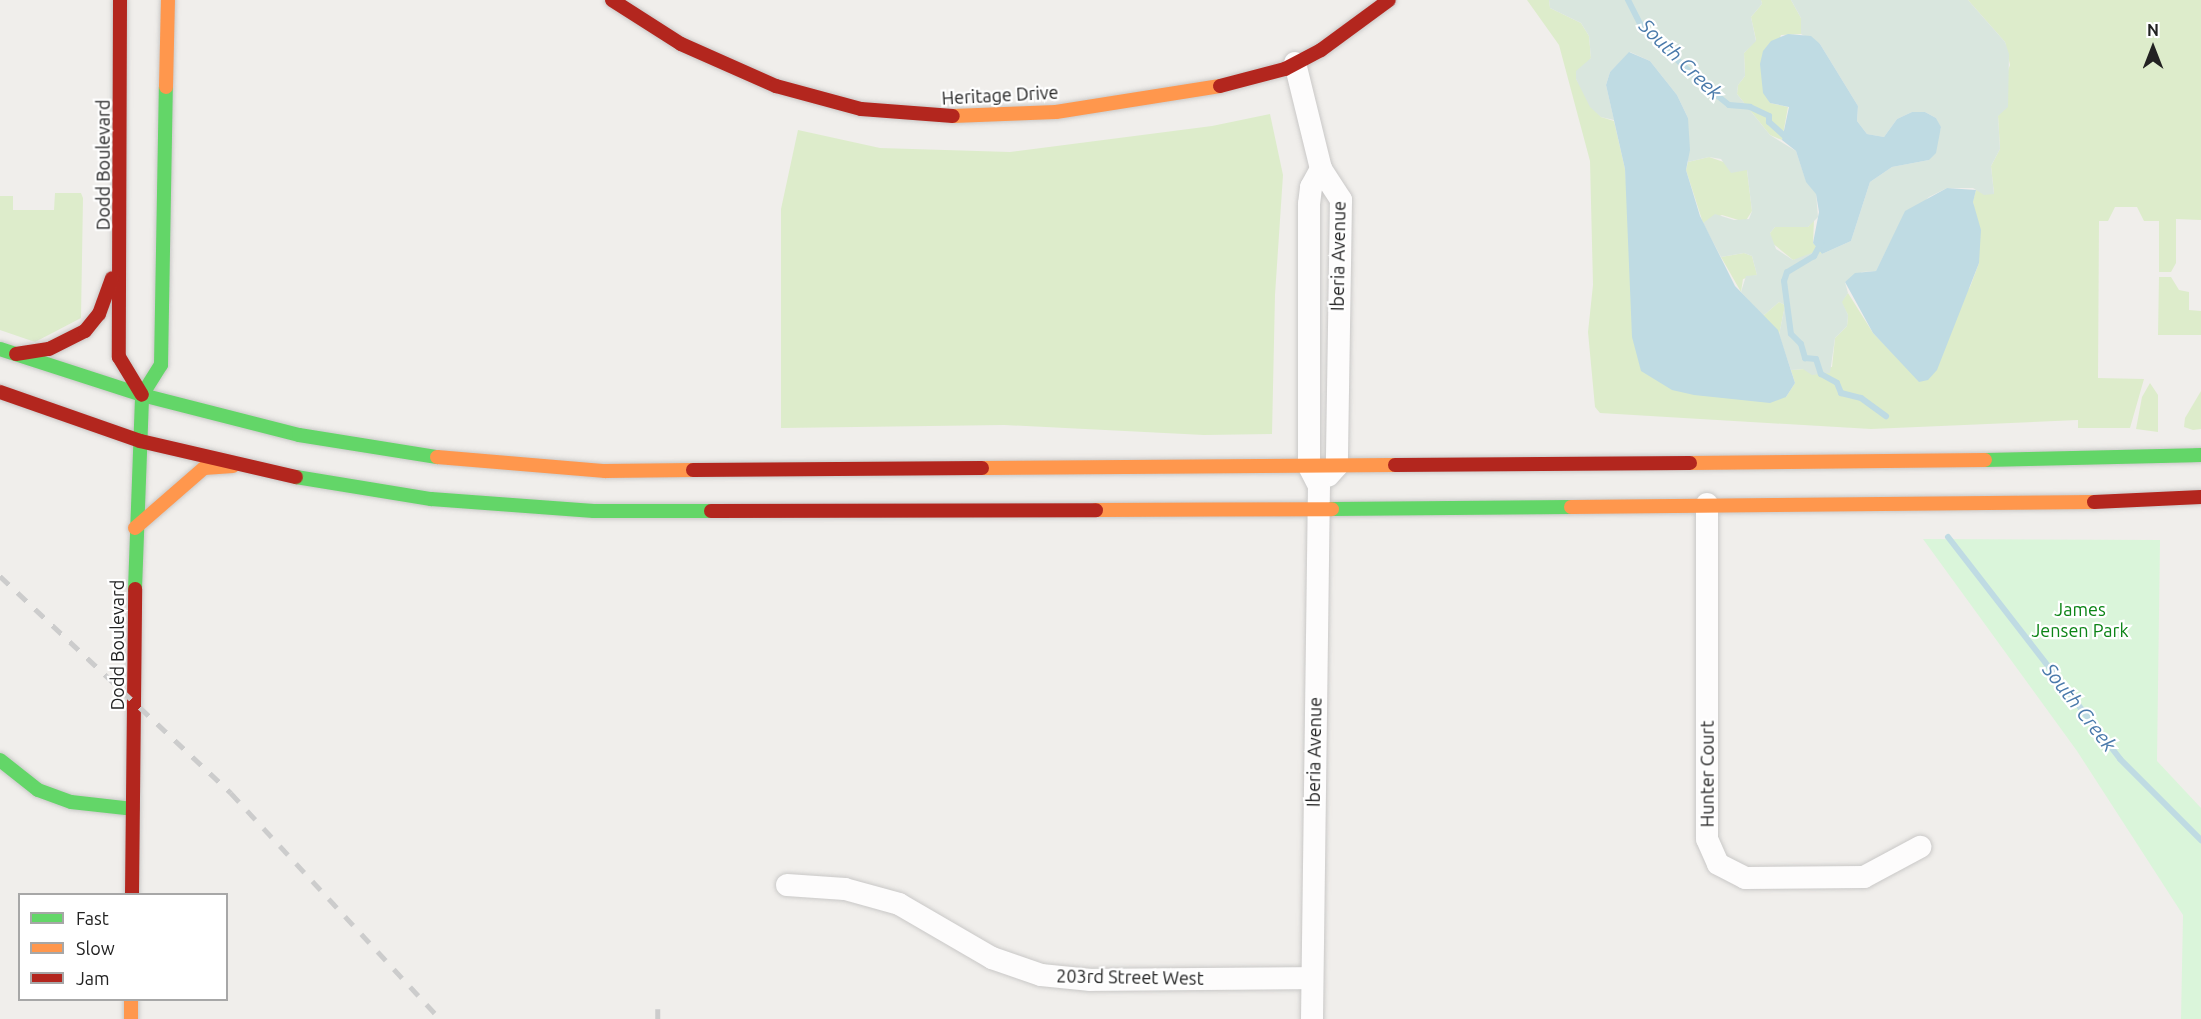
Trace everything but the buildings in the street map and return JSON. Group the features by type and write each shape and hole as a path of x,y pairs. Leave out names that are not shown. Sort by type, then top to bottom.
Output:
{"main road":[{"name":"Dodd Boulevard","path":"120,0 119,357 142,395"},
{"name":"Heritage Drive","path":"612,0 681,44 765,82 840,104 907,114 991,117 1056,112 1228,87 1267,76 1338,39 1389,0"},
{"name":"Dodd Boulevard","path":"132,893 135,528 142,395 160,365 166,3"},
{"path":"14,354 49,349 85,332 106,301 120,248"},
{"path":"0,349 142,395 299,435 516,466 662,471 2114,460 2201,455"},
{"path":"0,392 140,441 243,466 431,499 594,511 1317,509 2103,502 2201,497"},
{"path":"135,528 198,472 243,466"},
{"path":"0,760 38,790 71,802 133,809"},
{"path":"131,1001 131,1019"}],"street":[{"name":"Iberia Avenue","path":"1295,63 1321,169 1341,200 1337,466"},
{"name":"Iberia Avenue","path":"1312,1019 1319,486 1309,466 1309,204 1311,188 1321,169"},
{"path":"1319,486 1337,466"},
{"name":"Hunter Court","path":"1707,504 1707,839 1718,864 1745,878 1864,877 1920,847"},
{"name":"203rd Street West","path":"788,885 845,889 898,904 992,958 1041,975 1091,980 1312,978"}],"green space":[{"path":"1527,0 1549,0 1550,8 1581,23 1589,36 1591,58 1576,79 1601,117 1614,121 1625,169 1631,245 1786,397 1795,383 1791,370 1832,367 1835,338 1847,326 1848,315 1841,302 1848,293 1873,333 1910,371 1970,287 1979,263 1973,201 1976,190 1994,194 1991,166 2000,149 1998,116 2008,91 2005,79 2010,65 2005,42 1968,0 2201,0 2201,220 2176,219 2176,263 2171,272 2159,272 2159,221 2144,221 2137,207 2115,207 2108,221 2099,221 2098,378 2144,379 2130,428 2078,428 2078,420 1871,429 1600,413 1595,407 1588,332 1593,285 1590,161 1559,45"},
{"path":"1761,0 1791,0 1801,18 1801,34 1781,35 1763,86 1770,103 1788,107 1782,140 1770,135 1737,94 1738,85 1745,76 1744,53 1756,40 1751,17 1762,4"},
{"path":"1270,114 1283,175 1275,295 1272,434 1204,435 1004,425 781,428 781,209 798,130 880,148 1010,152 1212,126"},
{"path":"1709,157 1747,170 1752,211 1745,222 1722,215 1703,223 1686,170 1688,162"},
{"path":"55,193 81,193 83,198 81,318 35,342 0,330 0,196 13,196 13,210 54,210"},
{"path":"1814,220 1813,243 1822,254 1793,260 1771,242 1770,233 1775,227 1808,227"},
{"path":"1744,253 1752,256 1757,275 1743,279 1741,292 1721,257"},
{"path":"2159,277 2171,277 2179,290 2189,292 2189,310 2201,311 2201,335 2158,335"},
{"path":"1779,302 1785,305 1779,335 1763,316"},
{"path":"2150,383 2158,395 2158,432 2136,429 2142,397"},
{"path":"2201,391 2201,429 2193,430 2184,427 2185,418"},
{"name":"James Jensen Park","path":"1923,539 2160,540 2157,761 2201,808 2201,1019 2181,1019 2183,915 2077,751"}],"shaded area":[{"path":"1549,0 1761,0 1762,4 1751,17 1756,41 1744,53 1745,76 1738,85 1737,94 1770,135 1796,151 1806,181 1816,193 1818,217 1808,227 1775,227 1770,233 1776,249 1793,260 1814,252 1822,254 1851,241 1870,182 1892,167 1929,160 1941,128 1936,118 1925,112 1912,112 1897,119 1884,137 1867,134 1857,121 1858,106 1820,44 1801,34 1801,18 1791,0 1968,0 2005,42 2009,54 2008,107 1998,116 2000,149 1991,166 1994,194 1984,195 1973,188 1947,188 1929,197 1898,227 1876,271 1862,272 1845,282 1848,293 1842,302 1848,315 1847,326 1835,338 1830,373 1812,375 1803,369 1791,370 1779,335 1785,305 1779,302 1763,316 1741,292 1746,276 1757,275 1752,256 1744,253 1721,257 1703,223 1715,214 1734,220 1749,219 1752,211 1747,170 1731,173 1721,159 1709,157 1688,162 1688,118 1677,95 1650,61 1630,52 1610,72 1606,85 1614,120 1601,117 1590,107 1576,79 1576,71 1591,58 1589,36 1581,23 1550,8"}],"water":[{"path":"1788,34 1811,36 1820,44 1858,106 1857,121 1867,134 1884,137 1897,119 1912,112 1925,112 1936,118 1941,127 1936,153 1929,160 1892,167 1870,182 1851,241 1822,254 1813,243 1819,212 1816,194 1806,182 1796,151 1782,140 1789,107 1770,103 1763,93 1760,64 1763,51 1771,41"},
{"path":"1629,52 1650,61 1677,95 1688,118 1690,150 1686,170 1700,216 1735,286 1778,330 1795,383 1786,397 1770,403 1694,395 1672,390 1641,371 1632,337 1625,169 1606,85 1610,72"},
{"path":"1947,188 1976,190 1973,202 1981,230 1979,263 1937,370 1928,380 1919,382 1873,333 1845,282 1855,273 1876,271 1905,211"}],"waterway":[{"name":"South Creek","path":"1628,0 1641,26 1703,84 1729,105 1750,107 1769,116 1769,122 1788,139"},
{"name":"South Creek","path":"1821,243 1814,256 1787,272 1784,281 1791,334 1801,344 1805,358 1816,359 1821,374 1837,383 1841,393 1861,398 1886,416"},
{"name":"South Creek","path":"1948,537 2120,759 2201,840"}],"railway":[{"path":"0,576 231,793 440,1019"},
{"path":"658,1009 658,1019"}],"traffic: fast":[{"path":"135,589 142,395 161,365 166,87"},
{"path":"0,349 142,395 299,435 437,457"},
{"path":"1985,460 2201,455"},
{"path":"296,477 431,499 594,511 711,511"},
{"path":"1332,509 1571,507"},
{"path":"0,760 38,790 71,802 133,809"}],"traffic: slow":[{"path":"166,87 168,0"},
{"path":"953,116 1056,112 1220,86"},
{"path":"437,457 605,471 693,470"},
{"path":"1690,463 1985,460"},
{"path":"982,468 1395,465"},
{"path":"135,528 204,468 233,466"},
{"path":"1571,507 2094,502"},
{"path":"1096,510 1332,509"},
{"path":"131,1001 131,1019"}],"traffic: jam":[{"path":"120,0 119,357 142,395"},
{"path":"612,0 681,44 776,86 861,109 953,116"},
{"path":"1220,86 1285,69 1321,50 1389,0"},
{"path":"16,354 49,349 85,331 99,314 112,278"},
{"path":"0,392 140,441 296,477"},
{"path":"1395,465 1690,463"},
{"path":"693,470 982,468"},
{"path":"2094,502 2201,497"},
{"path":"711,511 1096,510"},
{"path":"132,893 135,589"}]}
